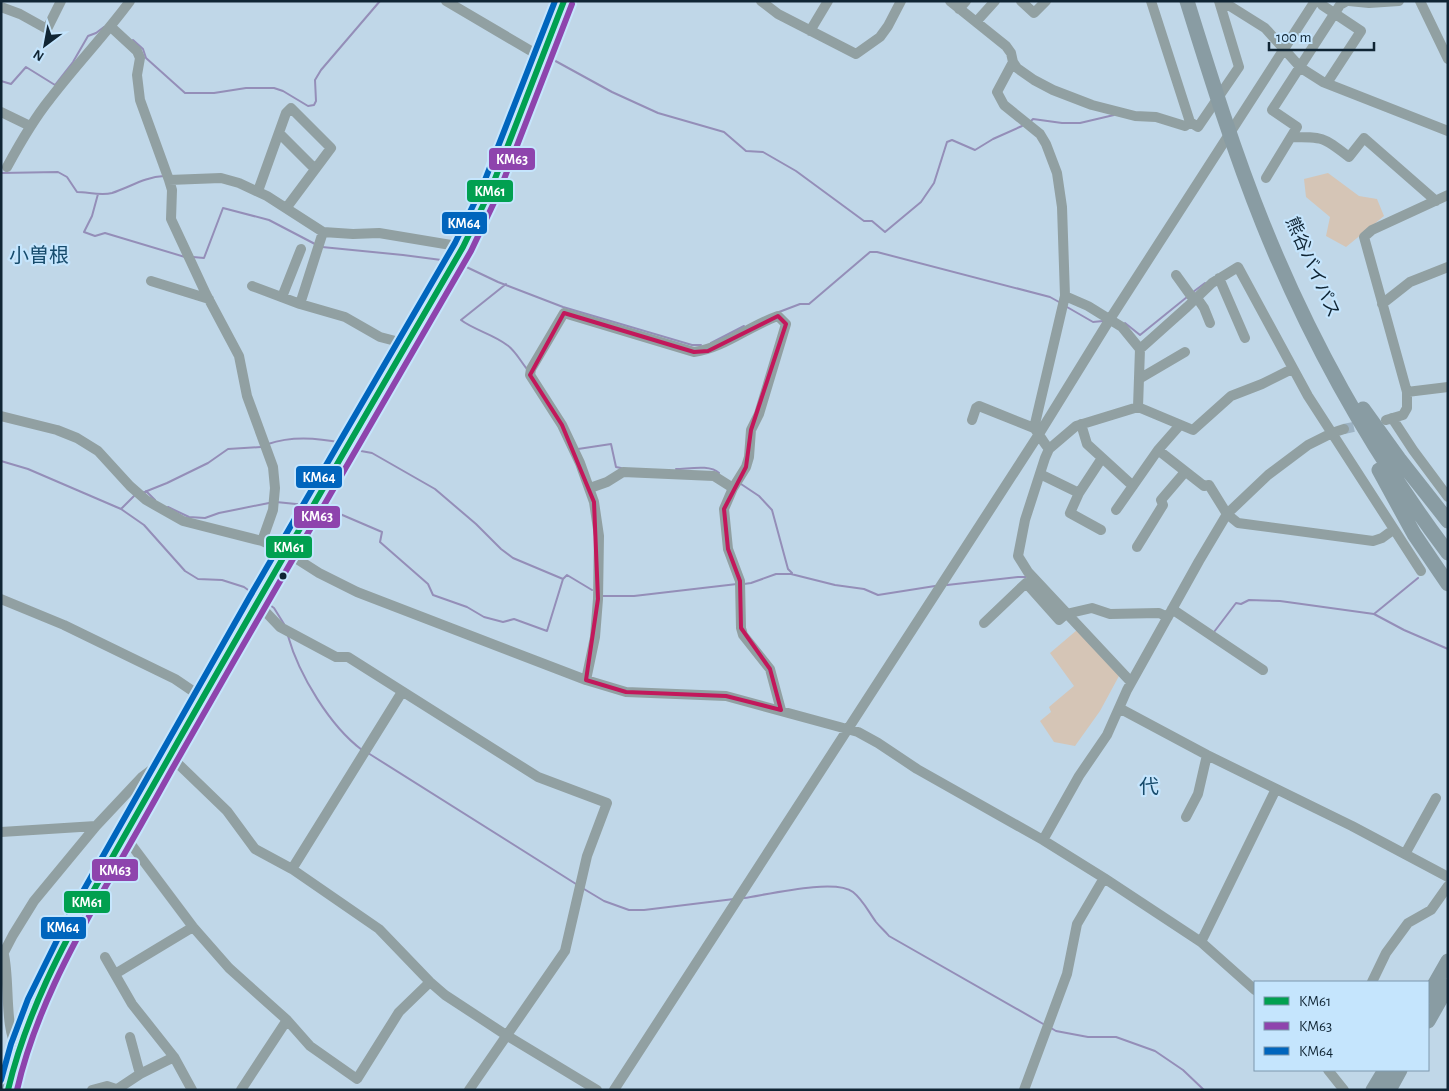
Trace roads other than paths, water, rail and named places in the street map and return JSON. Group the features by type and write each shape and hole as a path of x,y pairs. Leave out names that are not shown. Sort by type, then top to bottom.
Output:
{"highway":[{"name":"熊谷バイパス","path":"1187,1 1267,221 1315,337 1355,404 1448,520"},
{"name":"熊谷バイパス","path":"1197,1 1216,78"},
{"name":"熊谷バイパス","path":"1267,221 1355,404"},
{"path":"1315,337 1324,366 1390,490 1414,534 1448,584"},
{"path":"1355,404 1423,506 1448,539"},
{"path":"1355,404 1391,474 1448,553"},
{"path":"1429,994 1448,961"},
{"path":"1429,1019 1448,986"},
{"path":"1373,1090 1384,1071"},
{"path":"1389,1090 1399,1071"}],"main road":[{"path":"8,1090 18,1050 58,957 124,835 457,257 491,189 564,1"}],"street":[{"path":"1,7 20,14 47,29 61,1"},
{"path":"7,167 30,126 50,98 113,25 130,1"},
{"path":"446,1 543,58"},
{"path":"761,1 778,14 856,54 880,37 901,1"},
{"path":"810,31 828,1"},
{"path":"950,1 963,5 976,22 1006,46 1011,53 1013,62 1034,80 1047,87 1092,105 1136,116 1156,117 1186,126 1190,122"},
{"path":"976,22 995,1"},
{"path":"1021,1 1034,13 1046,1"},
{"path":"1152,1 1190,122 1198,127 1240,67 1220,1"},
{"path":"1220,1 1264,28 1301,68 1327,83 1448,131"},
{"path":"1266,178 1297,126 1272,110 1301,68 1340,5 1348,1 1370,3 1399,1"},
{"path":"1420,1 1448,59"},
{"path":"614,1090 1036,431 1113,321 1284,49 1318,3 1361,31 1327,83"},
{"path":"113,25 137,51 140,58 137,75 140,100 172,190 171,219 208,300 239,356 247,396 274,468 276,488 274,502 262,541"},
{"path":"1013,62 996,92 1004,105 1040,134 1046,144 1057,172 1062,207 1064,302 1045,375 1036,431 1041,441 1049,449"},
{"path":"258,191 286,113 291,108 331,148 286,207"},
{"path":"1,112 30,126"},
{"path":"279,133 315,169"},
{"path":"1291,137 1318,137 1326,140 1349,157 1364,138 1436,201"},
{"path":"168,177 221,178 239,183 258,191 286,207 320,241"},
{"path":"1448,195 1372,230 1364,237 1407,392 1407,408 1403,415 1389,419 1448,497"},
{"path":"320,241 353,234 379,233 457,257"},
{"path":"300,304 320,241"},
{"path":"282,297 301,249"},
{"path":"1382,304 1410,282 1448,266"},
{"path":"1140,349 1212,283 1238,267 1308,396 1421,571"},
{"path":"1176,275 1204,308 1210,323"},
{"path":"1219,278 1245,338"},
{"path":"151,281 208,300"},
{"path":"252,286 300,304 345,317 380,337 407,344"},
{"path":"1064,302 1088,306 1113,321 1122,327 1140,349 1138,407"},
{"path":"586,680 595,637 598,599 598,536 594,502 590,488 562,425 530,372 564,312 694,352 708,351 763,321 778,316 786,324 758,414 751,430 749,457 746,468 724,509 728,549 740,583 741,628 743,635 770,669 781,710"},
{"path":"1139,379 1185,352"},
{"path":"1131,682 1028,572 1018,556 1025,520 1049,449 1076,426 1138,407 1193,430 1231,396 1262,384 1292,368"},
{"path":"1407,392 1448,387"},
{"path":"972,420 976,408 979,406 1036,431"},
{"path":"1,416 57,430 77,438 98,451 139,494 183,521 262,541 286,552 319,573 357,592 586,680 626,692 726,696 858,732 917,769 1042,840 1104,878 1201,942 1254,989"},
{"path":"1081,424 1087,444 1134,486"},
{"path":"1116,510 1158,450 1180,425"},
{"path":"1042,840 1079,776 1107,735 1131,682 1227,514 1268,475 1308,445 1344,429"},
{"path":"1158,450 1204,486 1209,485 1227,514 1238,523 1373,541 1382,538 1393,530"},
{"path":"1101,530 1070,513 1079,493 1102,458"},
{"path":"590,488 607,482 623,472 714,476 736,484"},
{"path":"1136,547 1163,505 1162,500 1185,472"},
{"path":"1040,474 1079,493"},
{"path":"984,623 1026,583 1058,620 1066,614 1092,608 1110,614 1171,612 1263,670"},
{"path":"1,599 64,625 176,679 203,698"},
{"path":"259,600 280,627 336,657 348,657 538,778 608,803 587,856 565,951 469,1090"},
{"path":"292,869 402,692"},
{"path":"1119,708 1207,755 1352,826 1448,877"},
{"path":"1186,817 1198,794 1207,755"},
{"path":"18,1050 14,1044 9,1011 6,962 2,956 13,934 34,901 96,826 142,776 170,756 227,811 255,849 292,869 379,929 430,982 446,995 506,1035 598,1090"},
{"path":"1201,942 1276,789"},
{"path":"1405,854 1436,798"},
{"path":"1,832 96,826"},
{"path":"124,835 193,927 229,968 287,1020 310,1046 357,1079 399,1012 430,982"},
{"path":"1028,1088 1067,974 1077,924 1104,878"},
{"path":"1372,981 1386,953 1408,923 1432,910 1448,886"},
{"path":"114,974 193,927"},
{"path":"105,957 132,1004 174,1057 192,1090"},
{"path":"241,1090 287,1020"},
{"path":"130,1037 140,1074"},
{"path":"92,1090 107,1086 116,1089 140,1074 174,1057"},
{"path":"1329,1071 1344,1090"}],"waterway":[{"path":"133,40 143,49 146,58 185,93 214,93 246,88 274,88 283,91 308,106 314,105 316,101 315,80 321,70 380,1"},
{"path":"1,81 11,84 26,67 55,85 73,62 88,36 104,27"},
{"path":"550,58 612,92 658,113 724,132 746,151 763,152 796,171 864,221 872,221 885,232 921,202 934,183 947,142 952,140 975,150 993,139 1022,126"},
{"path":"1031,121 1033,119 1062,123 1080,123 1114,115"},
{"path":"1,173 58,172 67,177 77,192 103,194 112,193 150,178 164,176"},
{"path":"98,194 92,216 84,232 95,236 105,233 185,257"},
{"path":"193,257 204,258 223,208 269,220 315,244"},
{"path":"322,247 449,261"},
{"path":"779,312 800,304 809,304 870,252 877,252 1050,297 1059,302"},
{"path":"458,263 498,282 563,307 692,345 701,345"},
{"path":"1193,292 1205,283"},
{"path":"506,284 461,320 510,347 527,369"},
{"path":"1125,323 1140,335 1187,297"},
{"path":"1067,307 1093,322 1103,321"},
{"path":"711,343 744,326"},
{"path":"268,444 277,441 305,439 342,443"},
{"path":"578,449 611,444 616,467 621,468"},
{"path":"354,446 361,451 372,453 435,489 513,558 563,579"},
{"path":"142,493 208,463 228,449 261,447"},
{"path":"1,461 28,469 121,509 144,525 185,571 198,579 222,580 244,587 255,595"},
{"path":"676,469 705,468 719,473"},
{"path":"741,484 759,496 772,510 788,569 792,573"},
{"path":"146,491 155,500"},
{"path":"121,509 135,495"},
{"path":"276,502 306,505"},
{"path":"168,507 189,517 205,518 219,513 269,503"},
{"path":"321,504 382,532 380,542 428,584 433,595 467,607 484,617 503,622 514,619 547,631 563,579 567,575 592,590"},
{"path":"744,584 776,574 791,574 835,585 864,589 878,595 935,586"},
{"path":"947,585 1026,577"},
{"path":"1374,614 1418,578"},
{"path":"603,596 634,596 737,584"},
{"path":"263,600 274,608 284,624"},
{"path":"1214,632 1236,603 1241,604 1249,600 1280,601 1374,614 1404,630 1448,649"},
{"path":"288,636 300,667 317,699 338,728 362,750"},
{"path":"368,753 576,884"},
{"path":"744,898 816,887 844,888 857,895 876,922 889,936 1045,1025"},
{"path":"584,889 604,901 629,910 644,910 734,899"},
{"path":"1051,1028 1056,1031 1088,1037 1116,1037 1155,1051 1183,1070 1204,1090"}],"tunnel":[{"path":"1344,429 1367,424"}],"district":[{"name":"小曽根","path":"39,255"},
{"name":"代","path":"1149,786"}]}
